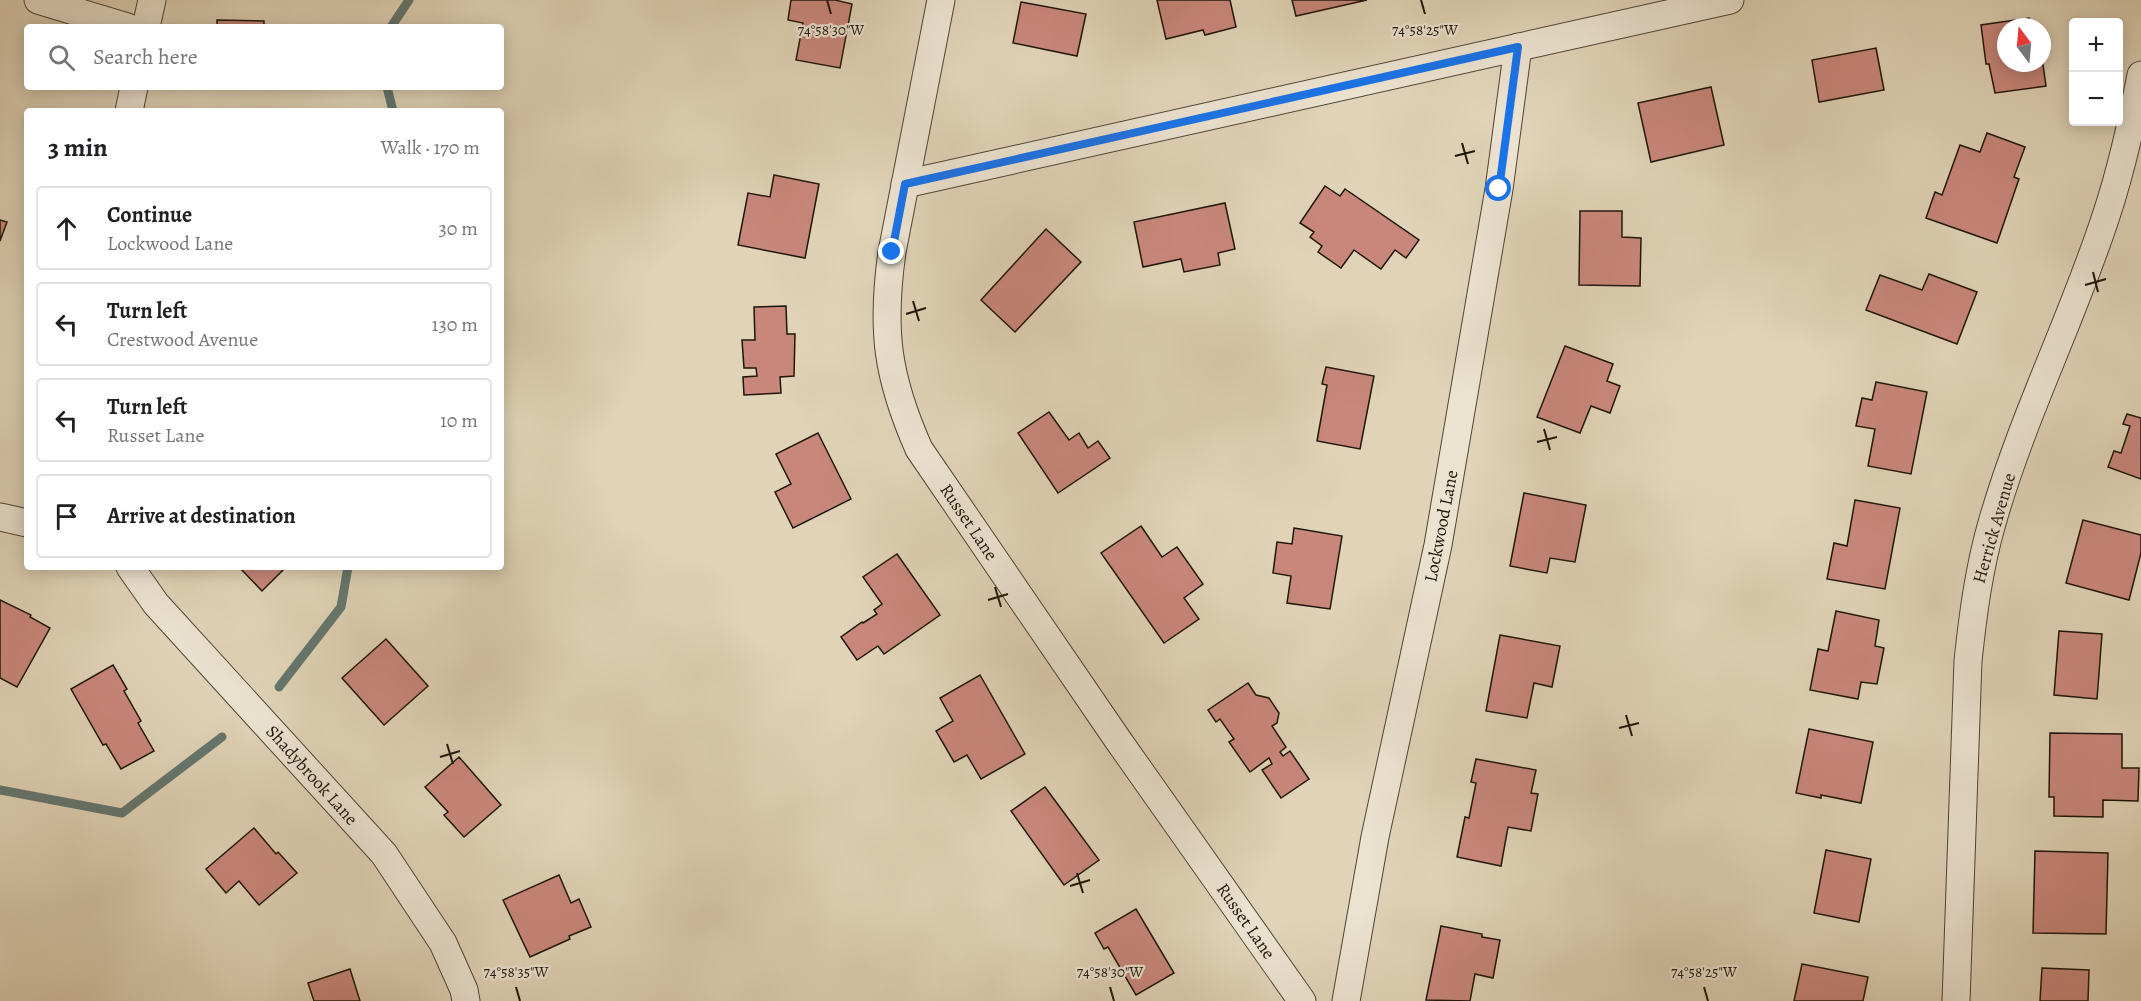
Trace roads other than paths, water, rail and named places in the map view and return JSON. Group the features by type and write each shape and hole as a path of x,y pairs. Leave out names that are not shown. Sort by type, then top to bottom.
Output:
{"street":[{"path":"39,0 117,24"},
{"path":"147,24 152,0"},
{"name":"Russet Lane","path":"941,0 886,291 886,332 892,372 900,402 919,449 1118,740 1302,1001"},
{"path":"905,184 1730,0"},
{"name":"Lockwood Lane","path":"1346,1001 1375,837 1438,545 1499,189 1518,47"},
{"name":"Herrick Avenue","path":"1956,1001 1968,661 1981,567 1992,521 2015,455 2106,216 2135,107 2141,75"},
{"path":"130,108 133,90"},
{"path":"0,517 24,522"},
{"name":"Shadybrook Lane","path":"132,570 156,604 384,854 442,943 464,990 466,1001"}],"waterway":[{"path":"393,24 409,0"},
{"path":"388,90 392,108"},
{"path":"279,687 341,607 347,570"},
{"path":"0,790 122,813 222,737"}]}
